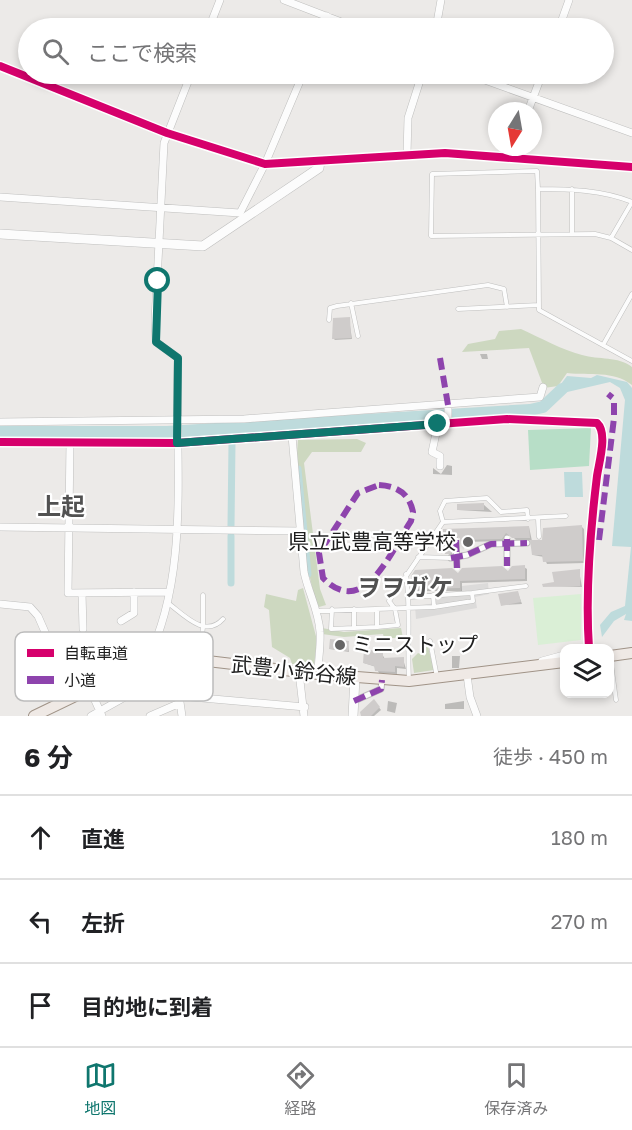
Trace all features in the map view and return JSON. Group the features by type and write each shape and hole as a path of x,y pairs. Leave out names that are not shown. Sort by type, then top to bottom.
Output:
{"main road":[{"path":"614,655 632,653"},
{"name":"武豊小鈴谷線","path":"213,662 355,678 409,681 560,662"},
{"name":"武豊小鈴谷線","path":"34,716 62,701"}],"street":[{"path":"213,18 220,0"},
{"path":"284,0 334,18"},
{"path":"438,18 441,0"},
{"path":"563,18 569,0"},
{"path":"1,69 18,76"},
{"path":"40,84 167,133 265,164 407,154 512,157 632,167"},
{"path":"160,632 176,560 178,420 178,358 156,342 160,207 167,133 187,84"},
{"path":"0,197 240,213 265,164 299,84"},
{"path":"407,154 408,118 419,84"},
{"path":"495,84 632,133"},
{"path":"531,102 538,84"},
{"path":"0,234 203,246 319,168 320,161"},
{"path":"0,422 244,419 540,397 543,387"},
{"path":"448,405 448,423"},
{"path":"0,442 177,443 507,418 539,422 594,422 601,427 587,601 589,644"},
{"path":"438,424 432,453 440,456 440,466"},
{"path":"292,436 304,572 309,593 317,611 320,632 318,674"},
{"path":"70,442 68,593 168,592"},
{"path":"0,527 300,531"},
{"path":"507,538 507,566"},
{"path":"456,540 457,568"},
{"path":"451,558 467,555 491,544 527,543"},
{"path":"121,621 134,613 134,592"},
{"path":"82,593 83,629"},
{"path":"0,604 30,607 38,616 45,632"},
{"path":"528,666 560,656"},
{"path":"299,672 304,716"},
{"path":"467,675 470,697 477,716"},
{"path":"353,716 355,678"},
{"path":"354,702 381,688 382,680"},
{"path":"97,714 119,701"},
{"path":"150,716 178,701"},
{"path":"180,701 182,716"},
{"path":"198,701 304,707"}],"lane":[{"path":"632,250 611,238 595,234 539,235 431,236 432,174 537,171 539,235 539,310 632,362"},
{"path":"538,189 572,189 620,197 632,202 611,238"},
{"path":"572,189 572,234"},
{"path":"329,320 330,308 351,303 488,285 504,289 507,306"},
{"path":"603,345 632,294"},
{"path":"351,303 358,336"},
{"path":"458,309 539,305"},
{"path":"443,522 440,505 445,501 487,498 501,512 527,510 528,519"},
{"path":"443,522 566,516"},
{"path":"538,519 539,537"},
{"path":"332,609 332,629 398,625 395,609 388,601 443,522"},
{"path":"417,557 451,558"},
{"path":"406,574 410,597 407,625 409,681"},
{"path":"410,597 472,593 526,586"},
{"path":"317,611 434,607 473,601 472,593"},
{"path":"202,632 204,595"},
{"path":"433,595 434,607"},
{"path":"166,601 203,627 219,623 223,619"},
{"path":"354,609 354,628"},
{"path":"377,609 377,627"},
{"path":"430,640 438,678"},
{"path":"614,685 616,700"}],"green space":[{"path":"521,329 574,353 627,364 632,367 632,385 609,375 567,373 558,386 544,388 529,348 462,352 468,344 495,339 499,331"},
{"path":"591,428 589,466 530,470 528,430"},
{"path":"357,439 366,443 361,452 312,452 304,463 320,589 326,605 319,607 305,551 298,476 298,440"},
{"path":"303,588 317,640 314,666 292,664 290,658 272,647 269,610 264,607 266,594 296,601 298,590"},
{"path":"581,594 581,640 538,645 533,598"},
{"path":"322,628 344,632 401,628 403,638 384,638 383,634 344,637 322,634"},
{"path":"426,639 434,670 414,673 412,659 418,653 425,656 423,646"}],"shaded area":[{"path":"488,583 489,594 475,597 477,608 416,619 415,606 436,603 435,593 461,591 462,586"}],"water":[{"path":"597,375 627,382 632,388 632,621 624,620 626,614 614,621 602,637 600,625 611,612 625,606 631,547 612,546 625,400 620,388 610,382 563,393 561,384 567,376 591,378"},
{"path":"564,472 582,472 583,497 565,497"}],"building":[{"path":"350,317 351,338 332,339 333,318"},
{"path":"484,503 484,510 457,510 457,504"},
{"path":"582,525 583,561 543,562 542,555 532,555 530,540 542,540 543,528"},
{"path":"529,526 530,538 512,538 506,533 502,539 462,540 461,551 460,538 454,536 451,540 452,553 449,554 445,554 444,541 439,541 443,529"},
{"path":"525,565 525,579 460,581 460,588 412,589 411,576 415,570 452,568 458,573 462,568 502,566 508,571 512,566"},
{"path":"580,569 580,586 543,587 542,584 554,582 552,572"},
{"path":"518,591 521,602 501,606 498,594"},
{"path":"330,639 349,641 348,651 329,649"},
{"path":"364,649 383,652 383,658 404,657 404,667 395,666 395,672 375,671 374,666 363,663"},
{"path":"374,699 380,707 371,716 361,716 360,712"}],"waterway":[{"path":"0,432 167,432 530,410 543,407 562,389"},
{"path":"295,424 295,432"},
{"path":"231,428 232,435"},
{"path":"231,526 232,443"},
{"path":"298,469 308,574"},
{"path":"231,536 231,583"}],"marked path":[{"path":"440,358 448,405"},
{"path":"599,540 614,418 614,399 608,394"},
{"path":"379,485 397,489 405,495 413,512 411,521 375,576 364,586 351,591 338,589 323,578 319,553 358,493 379,485"},
{"path":"507,539 507,566"},
{"path":"456,540 457,568"},
{"path":"451,558 467,555 491,544 527,543"},
{"path":"354,701 381,689 382,680"}],"cycle path":[{"path":"0,66 18,73"},
{"path":"45,84 167,133 265,164 445,153 632,167"},
{"path":"0,442 177,443 507,419 597,423 602,434 602,448 594,497 589,562 589,644"}],"place":[{"name":"県立武豊高等学校","path":"468,542"},
{"name":"ミニストップ","path":"340,645"}],"district":[{"name":"上起","path":"61,507"},
{"name":"ヲヲガケ","path":"405,588"}],"route":[{"path":"158,281 156,342 165,351 178,358 177,443 438,424"}]}
